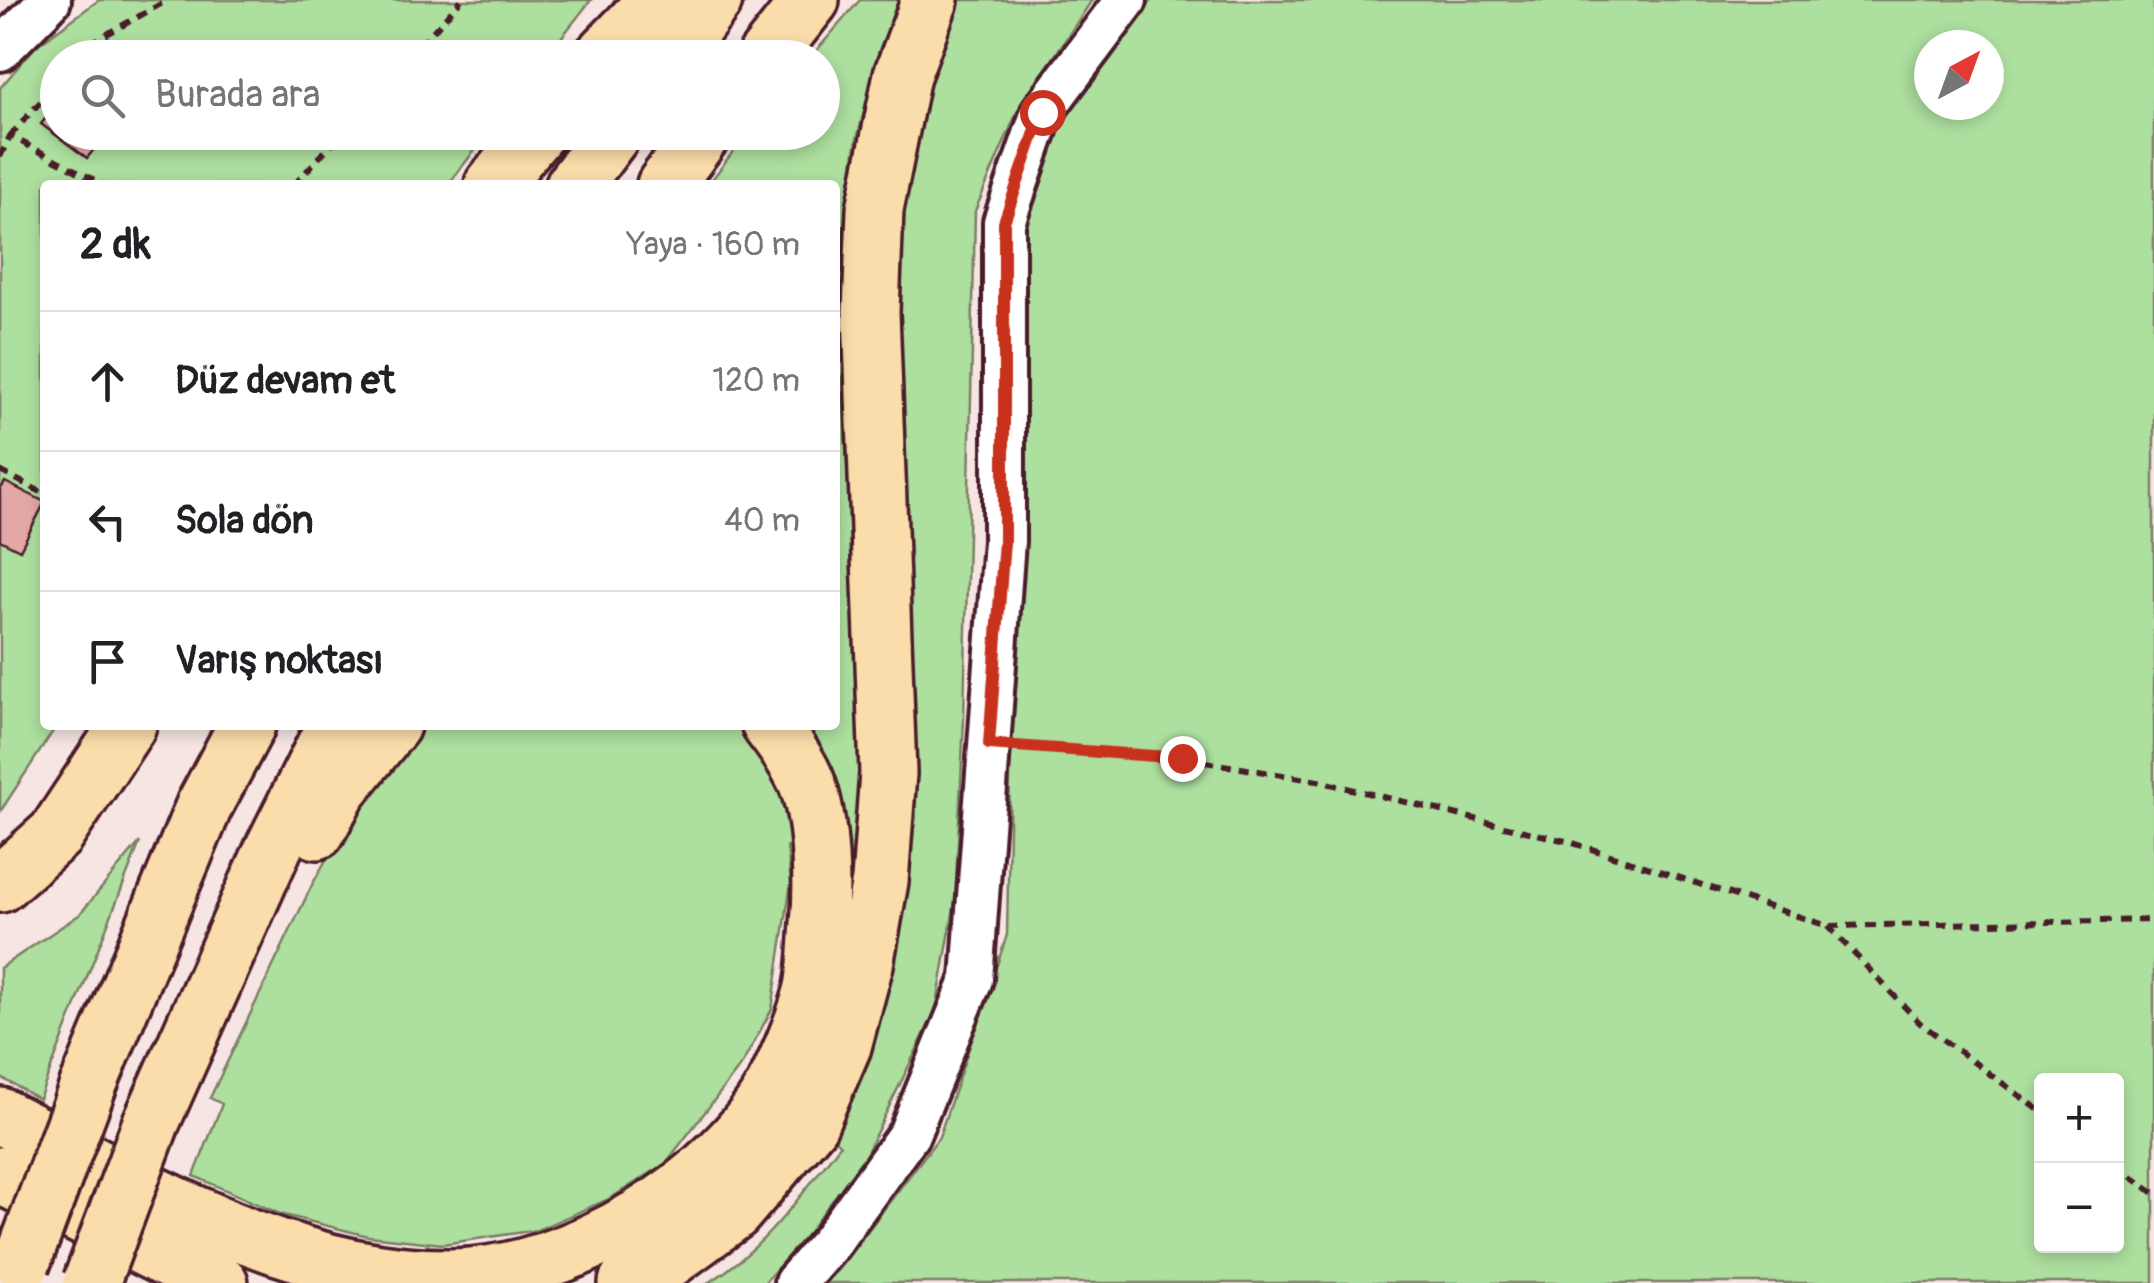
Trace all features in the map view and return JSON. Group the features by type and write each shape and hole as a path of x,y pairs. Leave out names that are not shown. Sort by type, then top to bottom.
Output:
{"highway":[{"path":"618,40 657,0"},
{"path":"684,40 714,0"},
{"path":"779,40 811,0"},
{"path":"627,1283 648,1274 734,1212 810,1122 843,1046 865,964 880,881 888,773 870,312 876,209 902,75 930,0"},
{"path":"497,180 523,150"},
{"path":"578,180 600,150"},
{"path":"669,180 691,150"},
{"path":"0,884 56,834 125,730"},
{"path":"19,1273 88,1086 204,806 243,730"},
{"path":"91,1283 151,1123 274,847 332,730"},
{"path":"194,1029 277,903 340,790 388,730"},
{"path":"0,1116 190,1212 291,1250 380,1274 454,1278 544,1264 621,1229 685,1186 736,1140 778,1079 812,992 822,896 812,808 809,788 773,730"},
{"path":"0,1175 220,1283"}],"street":[{"path":"0,50 50,0"},
{"path":"794,1283 830,1243 908,1134 972,979 1004,541 1004,222 1042,112 1126,0"}],"path":[{"path":"99,40 168,0"},
{"path":"425,40 461,0"},
{"path":"0,157 10,136 40,102"},
{"path":"10,136 94,180"},
{"path":"299,180 326,150"},
{"path":"0,470 40,491"},
{"path":"989,744 1182,758 1318,780 1570,842 1828,926 2154,920"},
{"path":"1828,926 1920,1023 2034,1106"},
{"path":"2124,1172 2154,1194"}],"green space":[{"path":"99,0 591,0 559,40 44,40"},
{"path":"860,0 900,0 880,48 857,139 842,238 843,389 865,790 863,897 838,975 797,730 840,730 840,180 712,180 734,150 840,150 840,40 826,40"},
{"path":"959,0 1092,0 1017,112 975,211 964,720 955,902 936,1010 865,1156 809,1232 764,1283 708,1283 764,1238 840,1145 828,1132 883,1005 916,817 896,428 894,298 901,190 917,102"},
{"path":"1152,0 2154,0 2154,1283 823,1283 838,1270 939,1137 1007,935 1020,228 1057,119"},
{"path":"40,43 40,150 475,150 452,180 40,180 40,730 54,730 0,812 0,88"},
{"path":"420,730 747,730 781,781 791,809 799,846 787,847 791,883 772,1009 742,1064 665,1164 609,1199 537,1230 443,1244 368,1236 280,1214 194,1176 222,1104 210,1098 312,885 383,766"},
{"path":"140,842 39,1099 0,1077 0,968 79,915"}],"building":[{"path":"76,150 93,150 87,158"},
{"path":"5,482 40,500 40,512 20,550 0,540 0,490"}],"route":[{"path":"1042,112 1004,222 1004,541 989,744 1182,758"}]}
